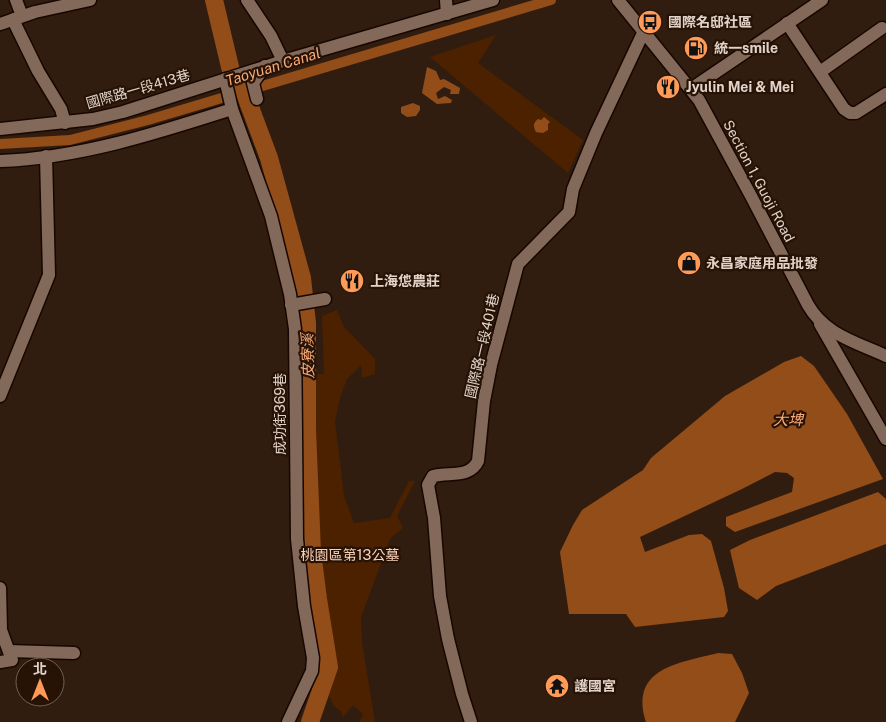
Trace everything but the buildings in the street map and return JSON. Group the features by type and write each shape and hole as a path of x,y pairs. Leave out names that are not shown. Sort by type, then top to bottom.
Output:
{"street":[{"path":"16,0 18,17 16,26 38,71 62,110 65,123"},
{"path":"0,24 35,12 90,0"},
{"path":"246,0 271,36 284,61"},
{"path":"446,0 447,14"},
{"path":"257,99 252,77 265,66 493,0"},
{"name":"Section 1, Guoji Road","path":"618,0 699,100 818,321 828,329 886,356"},
{"path":"691,89 822,0"},
{"path":"787,23 844,109 850,113 856,113 886,94"},
{"path":"820,72 882,28"},
{"name":"國際路一段401巷","path":"471,722 448,639 440,596 429,480 433,476 468,472 475,467 478,461 484,401 491,365 518,264 569,212 573,189 596,133 644,32"},
{"name":"國際路一段413巷","path":"0,129 93,119 123,112 225,79 252,77"},
{"name":"成功街369巷","path":"225,79 232,109 271,216 292,305 297,539 304,606 313,658 312,671 288,722"},
{"path":"0,160 72,153 168,130 232,109"},
{"path":"0,396 49,276 46,156"},
{"path":"292,305 324,300"},
{"path":"818,321 886,439"},
{"path":"0,588 1,630 12,660 0,662"},
{"path":"9,651 74,652"}],"green space":[{"path":"496,35 478,63 583,140 568,173 430,57"},
{"name":"桃園區第13公墓","path":"337,310 344,327 375,359 375,374 362,378 361,365 347,379 340,398 335,421 344,496 354,523 390,518 409,481 415,481 397,516 403,528 390,539 361,617 362,642 375,722 360,722 363,714 353,705 343,717 341,711 334,706 329,696 334,665 316,549 312,394 313,374 324,374 322,316"}],"water":[{"path":"427,67 436,71 440,80 444,79 460,88 459,94 450,94 451,90 444,87 436,93 438,99 445,96 452,100 451,103 437,104 422,93"},
{"path":"413,103 420,106 416,116 407,117 401,113 401,107"},
{"path":"544,117 550,122 548,130 543,133 536,132 534,123"},
{"name":"大埤","path":"801,356 814,366 847,414 883,479 735,532 726,526 726,517 792,492 794,478 787,473 775,472 640,537 645,552 689,535 702,534 711,541 724,588 728,611 724,617 635,627 626,614 569,614 560,552 582,510 643,470 651,458 725,396 784,362"},
{"path":"878,492 886,499 886,544 776,586 757,600 739,588 730,550 750,540"},
{"path":"718,653 732,654 742,673 749,693 735,722 646,722 643,704 645,690 651,679 661,671 674,665"}],"waterway":[{"name":"皮寮溪","path":"214,0 231,71 244,91 269,158 302,278 307,323 307,429 312,552 329,667 310,722"},
{"name":"Taoyuan Canal","path":"0,144 70,140 148,120 551,0"}],"place":[{"name":"國際名邸社區","path":"650,22"},
{"name":"統一smile","path":"696,48"},
{"name":"Jyulin Mei & Mei","path":"668,87"},
{"name":"永昌家庭用品批發","path":"689,263"},
{"name":"上海怹農莊","path":"352,281"},
{"name":"護國宮","path":"557,686"}]}
